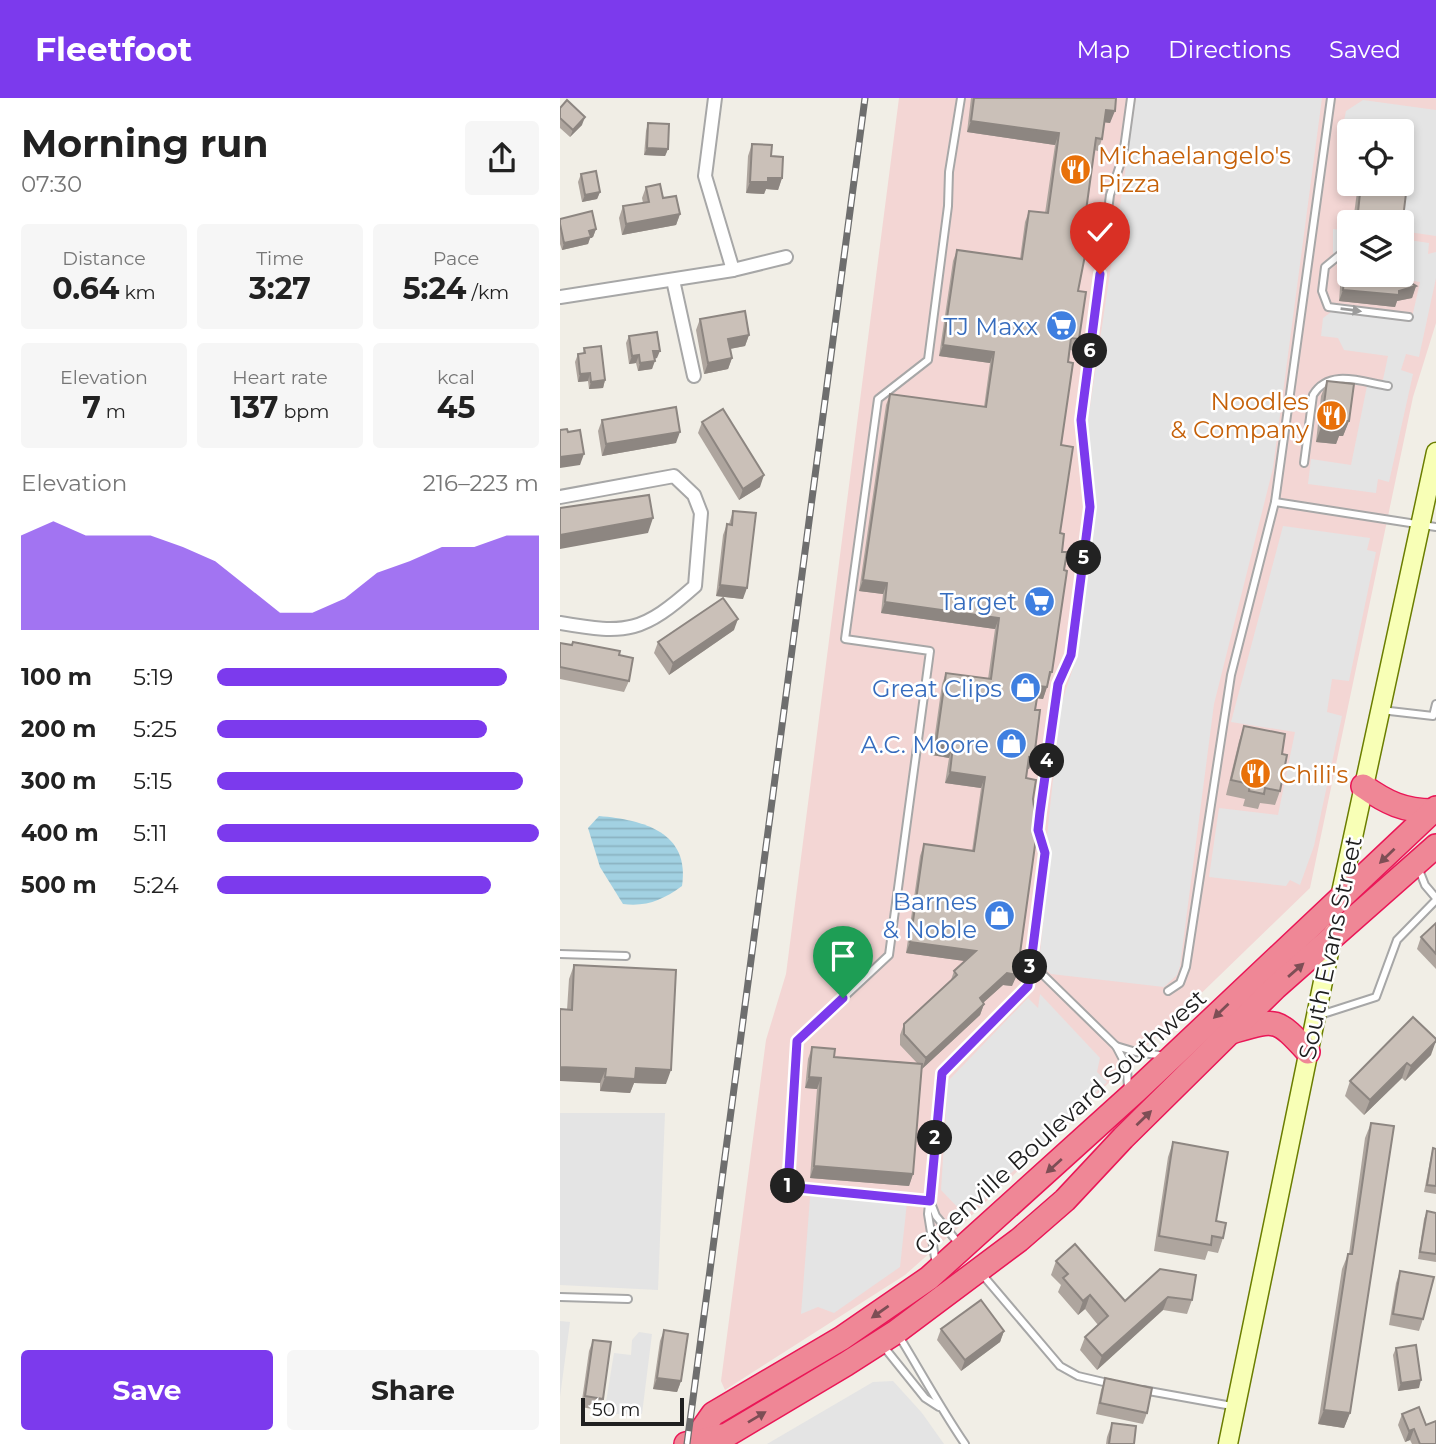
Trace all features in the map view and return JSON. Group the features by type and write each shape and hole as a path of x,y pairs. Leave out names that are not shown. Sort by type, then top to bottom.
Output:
{"highway":[{"path":"1363,786 1382,800 1407,811 1434,810"},
{"name":"Greenville Boulevard Southwest","path":"690,1442 713,1414 842,1338 963,1249 1129,1098 1434,810"},
{"name":"Greenville Boulevard Southwest","path":"690,1442 727,1434 895,1332 979,1271 1065,1200 1228,1033 1436,846"},
{"path":"1228,1033 1267,1021 1285,1027 1308,1052"},
{"path":"979,1271 985,1249 1012,1225 1028,1189"},
{"path":"895,1332 963,1262 963,1249"}],"main road":[{"name":"South Evans Street","path":"1228,1444 1363,786 1428,524 1436,452"}],"street":[{"path":"715,98 705,176 733,270"},
{"path":"560,297 733,270 786,257"},
{"path":"673,280 694,376"},
{"path":"560,497 674,476 694,495 701,513 695,586 659,617 622,630 560,623"}],"lane":[{"path":"930,1201 788,1187 797,1041 888,955 930,651 845,639 878,399 928,360 948,206 949,172 961,98"},
{"path":"935,1272 937,1254 928,1222 942,1073 1028,986 1045,853 1038,830 1040,812 1058,684 1071,655 1090,507 1081,420 1110,195 1123,156 1131,98"},
{"path":"1168,991 1180,983 1186,967 1231,674 1275,502 1331,98"},
{"path":"1337,257 1325,267 1322,291 1328,307 1409,317"},
{"path":"1304,463 1313,395 1318,387 1334,377 1388,386"},
{"path":"1275,502 1428,524"},
{"path":"1380,710 1435,717 1436,704"},
{"path":"1315,1017 1376,997 1397,940 1436,899 1410,870"},
{"path":"1410,870 1425,885"},
{"path":"560,954 626,956"},
{"path":"1031,963 1116,1046 1127,1068 1129,1098"},
{"path":"1116,1046 1136,1052 1172,1056"},
{"path":"930,1201 936,1216 963,1249"},
{"path":"979,1271 1060,1366 1078,1376 1116,1385"},
{"path":"560,1297 628,1299"},
{"path":"895,1332 925,1398 939,1407"},
{"path":"895,1332 935,1394 939,1407 965,1444"},
{"path":"1128,1387 1236,1407"}],"shaded area":[{"path":"899,98 1436,98 1436,323 1413,397 1310,888 967,1220 905,1275 725,1390 721,1381 766,1040 786,974"},
{"path":"1136,98 1322,98 1273,468 1214,704 1180,966 1177,975 1164,987 1051,974 1039,963 1050,857 1047,836 1061,705 1075,662 1096,505 1087,427"},
{"path":"1363,100 1436,110 1436,236 1414,233 1414,210 1404,210 1406,196 1414,196 1414,119 1344,119 1346,111"},
{"path":"1333,229 1337,230 1337,261 1333,252"},
{"path":"1414,241 1429,243 1428,254 1436,252 1436,278 1419,357 1406,354 1401,370 1413,374 1389,482 1378,479 1376,493 1308,484 1311,459 1351,465 1367,386 1381,389 1388,356 1344,350 1338,338 1321,336 1323,318 1331,312 1411,322 1420,282 1414,281"},
{"path":"1283,526 1370,538 1367,550 1376,552 1349,681 1332,679 1327,712 1342,716 1314,846 1300,885 1290,880 1286,886 1209,877 1219,808 1278,815 1295,732 1231,722"},
{"path":"1040,994 1100,1058 1097,1072 1107,1082 966,1216 941,1190 948,1081 1028,998 1038,1008"},
{"path":"560,1113 665,1113 658,1290 560,1285"},
{"path":"811,1185 908,1193 900,1267 834,1313 818,1307 801,1314"},
{"path":"560,1321 570,1322 560,1397"},
{"path":"639,1332 652,1334 642,1414 604,1414 614,1353 631,1355 632,1340"},
{"path":"893,1381 922,1413 944,1444 767,1444 873,1382"}],"water":[{"path":"599,816 647,826 671,841 679,853 683,868 682,886 654,901 623,904 600,867 588,828"}],"building":[{"path":"974,98 1116,98 1115,111 1106,110 1102,139 1096,138 1085,218 1092,220 1078,291 1086,292 1079,339 1071,338 1068,362 1073,363 1061,445 1073,447 1060,533 1064,534 1062,552 1067,552 1064,570 1067,571 1052,672 1047,687 1039,686 1035,710 1040,710 1034,758 1029,757 1026,778 1036,780 1033,799 1037,831 1017,975 1007,973 980,998 984,1004 926,1058 904,1034 904,1024 957,975 954,971 976,951 910,942 924,844 974,851 985,777 950,772 953,746 936,744 946,673 991,679 999,618 885,602 887,583 863,580 890,394 986,407 994,352 943,345 957,250 1022,259 1029,211 1048,213 1059,133 971,121"},
{"path":"567,100 585,117 573,130 560,118 560,108"},
{"path":"648,123 669,124 668,149 647,148"},
{"path":"752,144 772,145 771,156 783,157 782,178 768,178 768,182 750,182"},
{"path":"596,171 600,192 585,195 581,174"},
{"path":"660,184 663,198 676,196 680,214 626,224 623,206 649,202 646,187"},
{"path":"1360,196 1406,196 1404,210 1358,210"},
{"path":"592,211 596,229 589,231 591,237 564,243 560,219"},
{"path":"1343,287 1413,287 1399,291 1399,295 1343,290"},
{"path":"745,311 749,335 728,339 732,358 708,363 700,319"},
{"path":"657,332 660,351 653,351 655,361 640,363 639,355 632,356 629,336"},
{"path":"601,346 605,380 591,382 590,373 580,374 578,354 585,353 584,348"},
{"path":"1327,381 1354,384 1349,421 1343,421 1342,429 1321,427"},
{"path":"676,407 680,432 606,444 602,420"},
{"path":"723,409 764,475 743,489 702,422"},
{"path":"567,429 568,432 580,430 584,454 560,457 560,430"},
{"path":"649,495 653,518 560,535 560,508"},
{"path":"733,511 756,513 747,588 720,585 727,524 732,525"},
{"path":"723,598 738,619 673,663 658,642"},
{"path":"573,642 620,651 619,655 633,658 629,681 560,667 560,643 572,645"},
{"name":"Chili's","path":"1244,726 1285,734 1282,754 1287,755 1280,791 1265,788 1264,794 1249,791 1250,784 1231,780"},
{"path":"1436,923 1436,954 1421,937"},
{"path":"574,965 676,970 671,1070 636,1068 635,1079 605,1077 606,1069 560,1067 560,1009 572,1010"},
{"path":"1413,1017 1436,1041 1411,1066 1407,1063 1370,1100 1350,1081"},
{"path":"812,1047 835,1049 834,1057 922,1064 913,1174 814,1166 821,1078 809,1077"},
{"path":"1371,1123 1394,1126 1350,1413 1324,1410 1348,1254 1352,1254"},
{"path":"1173,1142 1228,1152 1216,1221 1226,1223 1223,1238 1212,1236 1211,1245 1159,1236"},
{"path":"1433,1148 1436,1149 1436,1186 1427,1185"},
{"path":"1427,1211 1436,1213 1436,1254 1420,1252"},
{"path":"1075,1244 1125,1301 1160,1269 1196,1275 1192,1300 1168,1297 1102,1356 1085,1337 1108,1316 1090,1295 1083,1301 1063,1278 1068,1274 1056,1261"},
{"path":"1400,1271 1434,1277 1423,1319 1393,1314"},
{"path":"981,1300 1004,1331 965,1360 941,1329"},
{"path":"664,1330 688,1334 681,1381 657,1378"},
{"path":"593,1340 611,1342 603,1399 585,1396"},
{"path":"1416,1345 1421,1380 1401,1383 1396,1348"},
{"path":"1105,1378 1152,1388 1147,1413 1100,1403"},
{"path":"1419,1407 1426,1425 1436,1421 1436,1444 1420,1444 1414,1429 1409,1431 1402,1414"},
{"path":"1112,1423 1136,1426 1134,1444 1109,1444"}],"railway":[{"path":"687,1444 865,98"}],"place":[{"name":"Michaelangelo's Pizza","path":"1075,169"},
{"name":"TJ Maxx","path":"1061,326"},
{"name":"Noodles & Company","path":"1332,415"},
{"name":"Target","path":"1040,601"},
{"name":"Great Clips","path":"1025,688"},
{"name":"A.C. Moore","path":"1012,744"},
{"name":"Chili's","path":"1256,774"},
{"name":"Barnes & Noble","path":"1000,915"}],"route":[{"path":"843,998 797,1041 788,1187 930,1201 942,1073 1028,986 1045,853 1038,830 1040,812 1058,684 1071,655 1090,507 1081,420 1100,274"}]}
